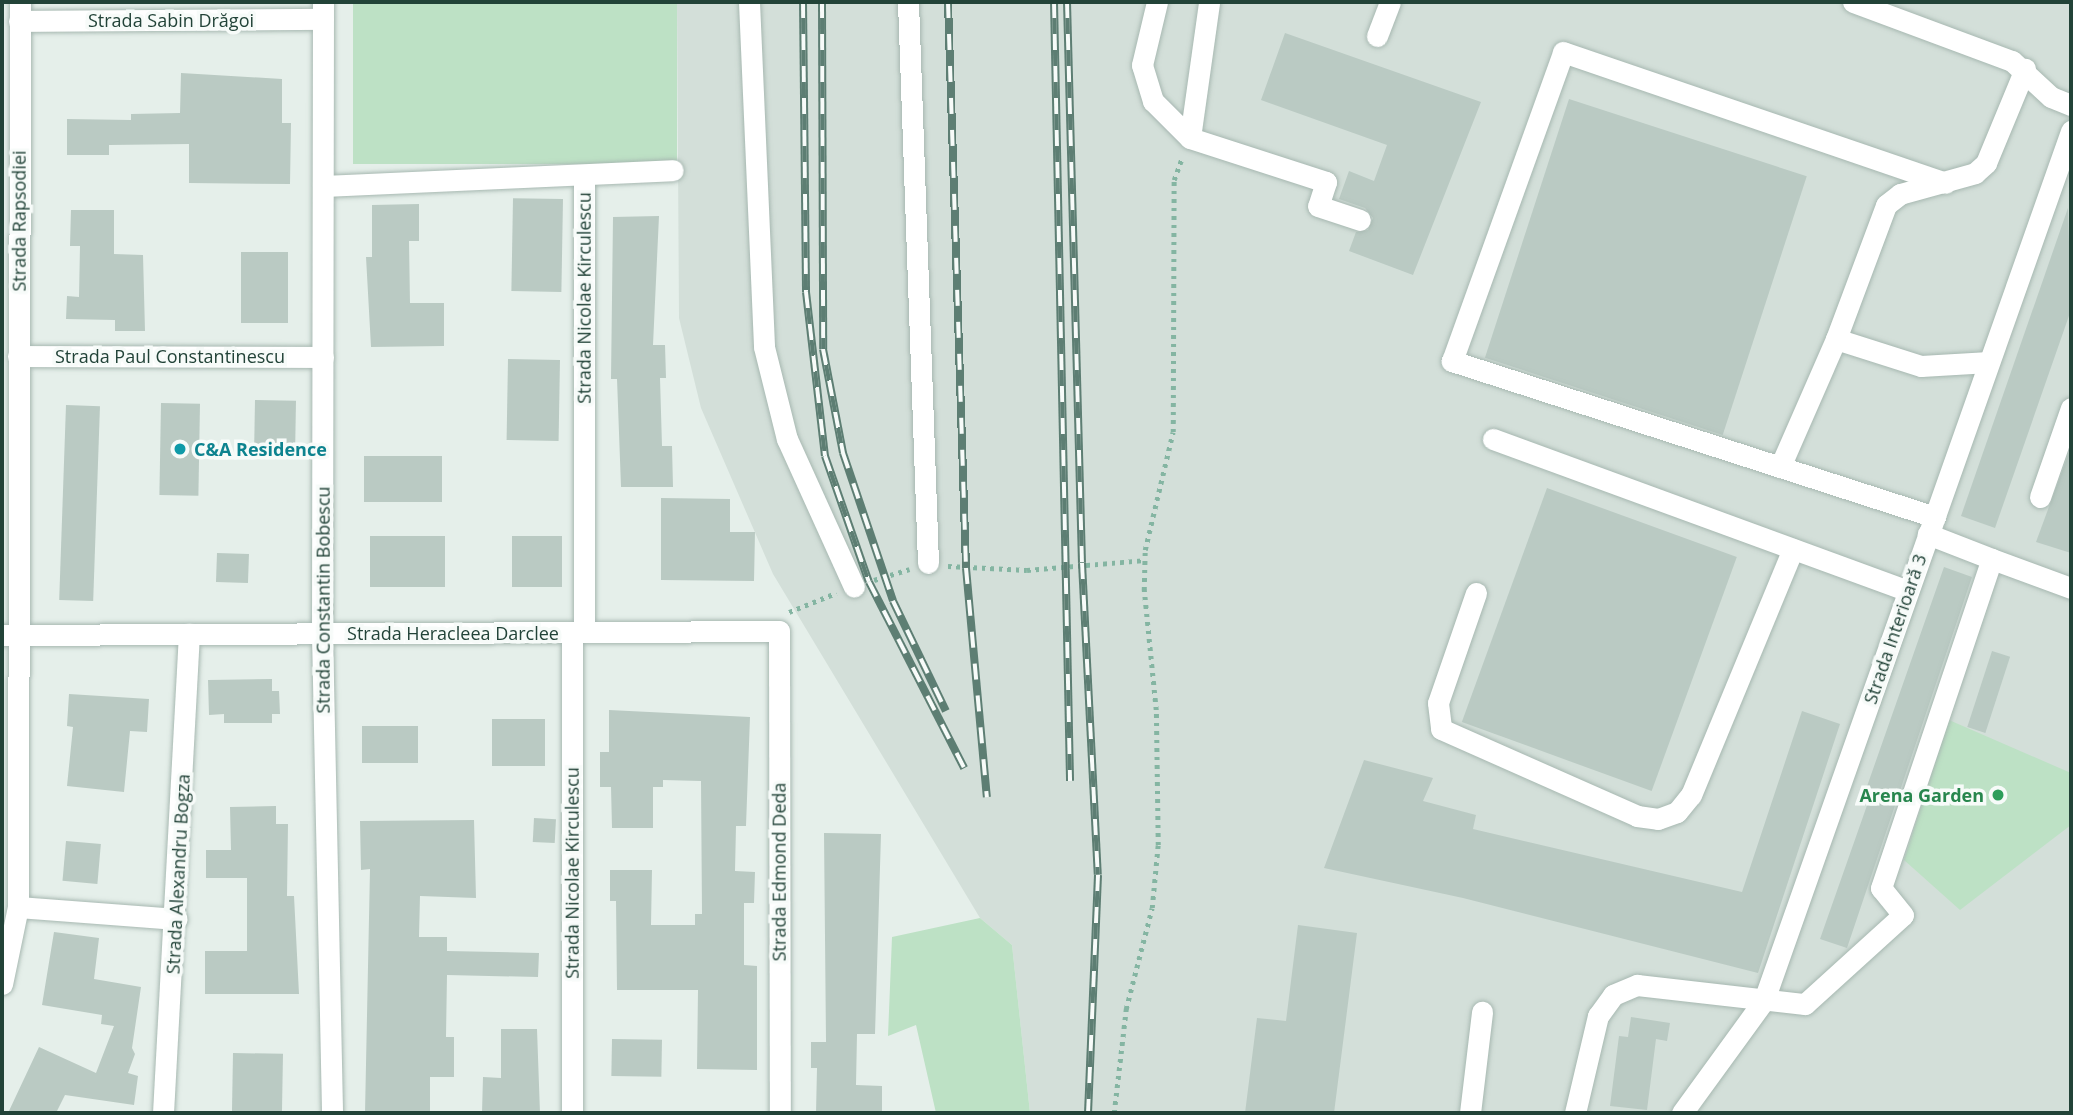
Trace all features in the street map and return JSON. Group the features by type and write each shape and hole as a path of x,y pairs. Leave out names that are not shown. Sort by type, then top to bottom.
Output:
{"street":[{"path":"750,2 764,347 788,439 854,587"},
{"path":"908,2 928,563"},
{"path":"1157,2 1142,65 1153,102 1190,138 1326,182 1318,206 1360,220"},
{"path":"1190,138 1209,2"},
{"path":"1377,36 1390,2"},
{"path":"1853,2 2025,69 2040,88 2071,105"},
{"name":"Strada Sabin Drăgoi","path":"20,11 323,10"},
{"name":"Strada Constantin Bobescu","path":"323,10 322,633 332,1113"},
{"name":"Strada Rapsodiei","path":"2,984 18,907 9,635 10,423 18,356 10,205 20,11"},
{"path":"1945,183 1563,52 1452,361 1780,467 1931,525 1992,559 2071,588"},
{"path":"1780,467 1836,339 1886,205 1900,194 1975,173 1986,163 2025,69"},
{"name":"Strada Interioară 3","path":"1684,1112 1764,1000 2071,131"},
{"path":"323,186 673,170"},
{"name":"Strada Nicolae Kirculescu","path":"572,1113 584,175"},
{"path":"1836,339 1921,366 1989,362"},
{"name":"Strada Paul Constantinescu","path":"18,356 323,357"},
{"path":"2040,496 2071,408"},
{"path":"1493,439 1908,591"},
{"path":"1476,593 1438,703 1441,729 1636,816 1658,819 1677,812 1691,795 1793,549"},
{"path":"1575,1113 1598,1016 1613,995 1637,985 1805,1004 1903,915 1881,887 1992,559"},
{"name":"Strada Heracleea Darclee","path":"9,635 779,631"},
{"name":"Strada Edmond Deda","path":"779,631 780,1113"},
{"name":"Strada Alexandru Bogza","path":"163,1113 177,919 189,634"},
{"path":"18,907 177,919"},
{"path":"1470,1113 1482,1012"}],"path":[{"path":"1114,1113 1126,1009 1152,908 1158,845 1156,710 1145,559 1173,432 1174,180 1190,138"},
{"path":"928,563 986,570 1145,559"}],"shaded area":[{"path":"677,2 2071,2 2071,1113 1030,1113 1012,945 980,918 773,574 701,408 679,318"}],"green space":[{"path":"353,2 677,2 677,164 353,164"},
{"name":"Arena Garden","path":"1949,720 2071,773 2071,825 1960,910 1904,860"},
{"path":"980,918 1012,945 1030,1113 936,1113 916,1025 888,1036 892,937"}],"building":[{"path":"1285,33 1481,102 1413,275 1349,251 1356,232 1368,230 1373,218 1365,208 1339,199 1349,171 1374,181 1387,145 1261,100"},
{"path":"181,73 282,79 282,123 291,123 290,184 189,183 189,144 109,145 109,155 67,155 67,119 131,120 131,114 180,113"},
{"path":"1569,99 1807,176 1723,435 1485,358"},
{"path":"513,198 563,199 561,292 511,291"},
{"path":"419,204 419,241 409,241 410,303 444,303 444,346 371,347 366,257 372,257 372,205"},
{"path":"2068,208 2071,310 1995,528 1961,516"},
{"path":"71,210 114,210 114,254 143,255 145,331 115,331 115,320 66,319 67,296 79,297 80,246 70,246"},
{"path":"659,216 653,345 665,345 666,378 660,378 662,446 672,446 673,487 621,487 617,379 611,379 613,217"},
{"path":"241,252 288,252 288,323 241,323"},
{"path":"508,359 560,360 559,441 507,440"},
{"path":"255,400 296,401 295,446 254,445"},
{"name":"C&A Residence","path":"161,403 200,404 198,496 159,495"},
{"path":"66,405 100,406 93,601 59,600"},
{"path":"2071,447 2071,553 2036,542"},
{"path":"364,456 442,456 442,502 364,502"},
{"path":"1547,488 1737,557 1652,791 1462,722"},
{"path":"661,498 730,499 730,532 755,532 754,581 661,580"},
{"path":"370,536 445,536 445,587 370,587"},
{"path":"512,536 562,536 562,587 512,587"},
{"path":"217,553 249,554 248,583 216,582"},
{"path":"1944,567 1972,577 1847,948 1820,939 1871,794 1865,792"},
{"path":"1992,651 2010,657 1985,733 1967,727"},
{"path":"272,679 272,691 279,691 280,714 272,714 272,723 224,723 224,714 209,715 208,680"},
{"path":"69,694 149,699 147,732 130,731 124,792 67,786 73,727 67,726"},
{"path":"609,710 750,717 746,826 736,826 735,871 755,872 754,903 744,903 744,965 757,966 757,1070 697,1069 698,990 617,990 616,901 610,901 610,870 652,870 651,925 695,925 695,914 702,914 701,781 663,780 663,787 653,787 653,828 612,828 611,787 600,787 600,752 609,752"},
{"path":"1802,711 1840,724 1758,973 1463,898 1324,868 1364,760 1433,778 1423,801 1476,815 1473,829 1742,892"},
{"path":"492,719 545,719 545,766 492,766"},
{"path":"362,726 418,726 418,763 362,763"},
{"path":"276,806 276,824 288,824 287,896 294,896 299,994 205,994 205,951 247,951 247,878 206,878 206,850 231,850 230,807"},
{"path":"534,818 556,819 555,843 533,842"},
{"path":"474,820 476,898 420,896 419,937 447,937 447,951 539,953 538,977 447,975 446,1037 454,1037 454,1077 430,1077 430,1113 365,1113 370,869 361,870 360,821"},
{"path":"824,833 881,834 875,1034 857,1034 856,1085 882,1086 882,1113 816,1113 817,1068 811,1068 811,1042 826,1042"},
{"path":"66,841 101,844 97,884 63,881"},
{"path":"1298,925 1357,933 1334,1113 1245,1113 1257,1018 1286,1021"},
{"path":"54,932 99,938 94,979 141,987 132,1048 135,1054 128,1073 138,1076 134,1105 65,1095 56,1113 8,1113 39,1047 96,1073 114,1026 101,1024 102,1015 42,1005"},
{"path":"1631,1017 1670,1023 1667,1041 1656,1039 1647,1110 1610,1106 1619,1036 1628,1037"},
{"path":"501,1029 537,1029 540,1113 482,1113 483,1077 501,1078"},
{"path":"612,1039 662,1040 661,1077 611,1076"},
{"path":"233,1053 283,1054 282,1113 232,1113"}],"railway":[{"path":"803,2 806,292 825,456 869,582 964,768"},
{"path":"822,2 823,349 843,453 893,601 946,711"},
{"path":"948,2 966,568 987,797"},
{"path":"1054,2 1070,781"},
{"path":"1067,2 1082,563 1098,875 1088,1113"}],"place":[{"name":"C&A Residence","path":"180,449"},
{"name":"Arena Garden","path":"1998,795"}]}
